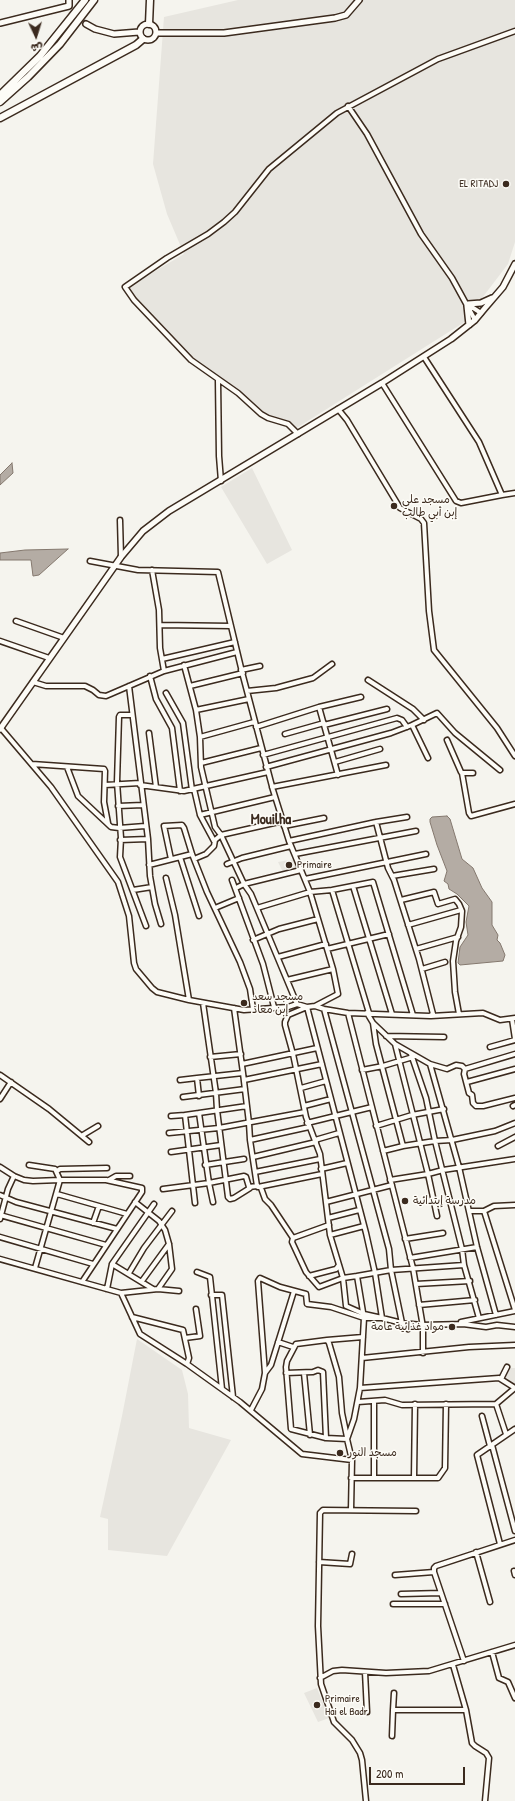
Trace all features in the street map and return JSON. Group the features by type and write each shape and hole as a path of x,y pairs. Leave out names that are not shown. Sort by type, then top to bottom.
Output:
{"highway":[{"path":"0,95 40,56 85,0"},
{"path":"0,102 28,78 60,44 94,0"},
{"path":"149,24 150,0"},
{"path":"0,118 143,40"}],"main road":[{"path":"0,23 69,8 69,0"},
{"path":"156,33 224,33 335,18 346,15 359,0"},
{"path":"86,24 99,31 114,34 139,32"},
{"path":"139,32 141,27 149,24 154,26 156,33"},
{"path":"139,32 143,40 151,40 156,33"},
{"path":"0,728 120,557 143,531 169,511 338,410 451,339 475,320 481,313 503,287 515,264"},
{"path":"469,325 467,304 481,303 494,297"}],"street":[{"path":"298,434 288,424 268,418 261,414 238,393 191,360 134,300 125,287 167,258 208,234 224,222 235,212 270,169 316,128 348,106 438,59 515,31"},
{"path":"348,106 367,134 421,234 432,251 447,269 475,320"},
{"path":"467,304 481,313"},
{"path":"424,357 479,442 502,495"},
{"path":"218,380 219,456 222,480"},
{"path":"382,383 456,501 461,503 515,493"},
{"path":"338,410 358,436 400,508 421,519 424,523 429,611 434,650 497,728 515,756"},
{"path":"120,520 120,557"},
{"path":"90,560 114,567 218,572 266,767 283,824 310,892 333,969 338,994 316,1006 307,1007 291,1013 284,1022 301,1088 308,1125 316,1141 320,1159 330,1235 344,1278 346,1306 364,1316"},
{"path":"152,570 160,625 164,671"},
{"path":"16,622 64,638"},
{"path":"160,625 231,626"},
{"path":"0,641 49,658"},
{"path":"162,659 235,642"},
{"path":"33,682 46,686 85,686 99,695 106,696 164,671 237,652"},
{"path":"247,691 276,688 313,678 332,664"},
{"path":"184,665 196,710 205,787 215,828 221,835 232,861 251,894 296,1004"},
{"path":"190,686 260,666"},
{"path":"150,676 156,699 172,728 180,791"},
{"path":"368,680 413,709 424,720"},
{"path":"129,686 145,826 148,839 149,865 152,887 161,924"},
{"path":"166,694 183,723 193,790 200,815 214,841 214,846 206,854 194,859"},
{"path":"256,727 319,707 361,698"},
{"path":"196,710 249,699"},
{"path":"319,707 338,775"},
{"path":"285,734 387,709"},
{"path":"266,767 407,727 434,714 439,714 455,733 500,770"},
{"path":"132,715 120,715 119,717 117,784 121,860 134,890 146,926"},
{"path":"263,755 397,718 402,720 407,727"},
{"path":"200,737 254,722"},
{"path":"412,725 428,758"},
{"path":"0,728 51,787 118,882 129,916 134,963 136,969 152,988 157,992 190,1000 244,1010 296,1004 307,1007"},
{"path":"149,732 156,787"},
{"path":"447,740 462,773 469,813 471,816 515,804"},
{"path":"201,762 261,748"},
{"path":"335,762 380,749"},
{"path":"32,764 104,769 105,810 108,823"},
{"path":"272,787 386,765"},
{"path":"67,767 78,796 113,828 145,826"},
{"path":"105,785 140,784 180,791 193,790 268,772"},
{"path":"462,773 474,773"},
{"path":"200,815 275,796"},
{"path":"118,806 143,805"},
{"path":"289,841 376,822 407,817"},
{"path":"214,841 221,835 324,818"},
{"path":"376,822 387,862 401,900 422,969 433,1010 433,1014 430,1016"},
{"path":"172,859 164,825 183,825 194,859 240,962 250,989 253,1008"},
{"path":"295,854 380,836 416,831"},
{"path":"120,840 148,839"},
{"path":"227,864 232,861 291,846"},
{"path":"149,865 192,854"},
{"path":"305,879 426,854"},
{"path":"180,857 199,916"},
{"path":"392,876 434,869"},
{"path":"236,888 244,884 301,870"},
{"path":"166,878 175,914 190,1000"},
{"path":"232,880 268,980 274,1007"},
{"path":"257,908 310,892 332,890 370,882 375,883 413,1015"},
{"path":"353,886 392,1014"},
{"path":"134,890 152,887"},
{"path":"332,890 368,1013 373,1023 395,1044 412,1055 430,1064 447,1069 456,1065 462,1066 465,1069"},
{"path":"401,900 434,892 438,904 457,900 461,910 461,927 453,961 455,992 459,1014"},
{"path":"215,908 239,898"},
{"path":"408,925 461,910"},
{"path":"253,940 279,929 318,919"},
{"path":"278,957 348,944 389,934"},
{"path":"416,949 458,937"},
{"path":"422,969 445,962"},
{"path":"287,980 333,969"},
{"path":"203,1003 216,1093 225,1181 230,1199 250,1188 322,1174"},
{"path":"316,1006 324,1009 348,1013 430,1016 483,1013 500,1020 513,1018 515,1039 490,1047"},
{"path":"307,1007 364,1226 375,1273 382,1318"},
{"path":"234,1008 241,1054 250,1140 258,1187 293,1238 292,1242 309,1276 319,1287 344,1278 391,1270 464,1265"},
{"path":"324,1009 389,1249 391,1270 402,1323 408,1329"},
{"path":"348,1013 413,1268 422,1325 423,1353"},
{"path":"373,1023 376,1044 403,1146"},
{"path":"386,1036 444,1037"},
{"path":"395,1044 428,1174 437,1216"},
{"path":"242,1064 317,1048"},
{"path":"210,1056 241,1054"},
{"path":"465,1069 515,1054"},
{"path":"362,1070 383,1066 412,1055"},
{"path":"412,1055 426,1098 428,1112 462,1249 464,1265 470,1281 479,1318"},
{"path":"244,1080 322,1064"},
{"path":"430,1064 460,1167 477,1247 496,1315"},
{"path":"465,1069 464,1074 473,1103 476,1106 484,1106 515,1098"},
{"path":"467,1082 515,1069"},
{"path":"180,1080 243,1073"},
{"path":"0,1075 49,1109 89,1142"},
{"path":"197,1078 199,1096"},
{"path":"301,1088 326,1081"},
{"path":"0,1099 11,1082"},
{"path":"183,1098 245,1089"},
{"path":"304,1106 331,1099"},
{"path":"172,1116 247,1106"},
{"path":"250,1140 308,1125 335,1115 372,1107"},
{"path":"376,1126 412,1115 444,1109"},
{"path":"169,1133 201,1131 305,1112"},
{"path":"199,1113 205,1165 212,1202"},
{"path":"185,1115 195,1203"},
{"path":"383,1151 403,1146 452,1140 495,1130 515,1123"},
{"path":"82,1135 98,1126"},
{"path":"253,1157 316,1141 339,1133"},
{"path":"498,1146 515,1137"},
{"path":"171,1152 221,1145"},
{"path":"205,1165 244,1159"},
{"path":"255,1172 320,1159"},
{"path":"326,1202 443,1170 515,1159"},
{"path":"322,1169 347,1163"},
{"path":"29,1165 55,1169 60,1180 35,1268"},
{"path":"0,1167 14,1176 33,1181 109,1180 142,1188 142,1192 82,1282"},
{"path":"57,1171 60,1168 107,1168"},
{"path":"14,1176 0,1217 106,1245"},
{"path":"109,1180 116,1176 130,1176"},
{"path":"163,1189 225,1181 246,1176 248,1186 250,1188"},
{"path":"57,1194 127,1214"},
{"path":"0,1195 52,1212 117,1229"},
{"path":"135,1202 162,1225 169,1244 172,1269 156,1289"},
{"path":"107,1289 112,1264 154,1204"},
{"path":"469,1211 484,1211 494,1206 515,1205"},
{"path":"94,1223 99,1206"},
{"path":"328,1218 360,1210"},
{"path":"129,1273 144,1248 172,1211"},
{"path":"453,1324 515,1311 484,1211"},
{"path":"293,1238 329,1225"},
{"path":"330,1235 364,1226"},
{"path":"405,1239 443,1233"},
{"path":"0,1237 93,1264"},
{"path":"142,1281 169,1244"},
{"path":"410,1258 477,1247"},
{"path":"0,1259 121,1293 156,1289 179,1291"},
{"path":"112,1264 156,1289"},
{"path":"309,1276 336,1269 340,1265"},
{"path":"197,1272 209,1276 222,1389"},
{"path":"347,1438 358,1402 362,1358 364,1316 357,1276"},
{"path":"250,1410 262,1389 265,1373 258,1281 260,1278 306,1294 307,1304 331,1307 364,1316 422,1325 453,1324 515,1327"},
{"path":"416,1284 470,1281"},
{"path":"265,1373 270,1365 294,1291"},
{"path":"121,1293 140,1334 187,1364 233,1397 302,1454 352,1460"},
{"path":"211,1295 222,1295 233,1397"},
{"path":"419,1305 475,1300"},
{"path":"185,1338 200,1337 196,1309"},
{"path":"132,1317 181,1329 184,1332 189,1358 187,1364"},
{"path":"347,1438 326,1438 291,1429 286,1373 287,1361 293,1347 296,1344 363,1337"},
{"path":"327,1340 339,1377 342,1413 352,1460 351,1510"},
{"path":"278,1342 293,1347"},
{"path":"362,1358 423,1353 469,1347 515,1345"},
{"path":"501,1379 507,1367"},
{"path":"286,1373 304,1373 318,1370 323,1372 326,1438"},
{"path":"304,1373 310,1435"},
{"path":"358,1402 385,1400 402,1405 496,1404 515,1388 501,1379 360,1388"},
{"path":"374,1401 374,1477"},
{"path":"414,1478 415,1404"},
{"path":"351,1478 438,1478 445,1468 446,1404"},
{"path":"496,1404 506,1434"},
{"path":"482,1416 515,1531"},
{"path":"500,1544 477,1456 515,1429"},
{"path":"366,1801 360,1753 352,1740 334,1722 322,1691 318,1626 320,1512 351,1510 416,1511"},
{"path":"464,1661 434,1572 436,1566 515,1540"},
{"path":"476,1552 490,1602"},
{"path":"319,1562 350,1564 352,1554"},
{"path":"395,1575 434,1572"},
{"path":"401,1594 441,1593"},
{"path":"393,1604 445,1604"},
{"path":"320,1678 333,1671 386,1673 429,1671 453,1665 515,1645"},
{"path":"492,1652 499,1678 508,1682 515,1698"},
{"path":"453,1665 466,1710 473,1744 486,1753 490,1761 485,1801"},
{"path":"365,1672 367,1712"},
{"path":"392,1736 394,1693"},
{"path":"393,1710 466,1710"}],"shaded area":[{"path":"238,0 515,0 515,242 508,264 463,323 295,429 287,422 268,416 196,362 130,292 130,286 184,254 167,214 153,164 164,17"},
{"path":"12,463 13,473 0,485 0,475"},
{"path":"252,468 292,550 267,564 221,487"},
{"path":"68,549 39,575 33,576 31,560 0,560 0,553 25,550"},
{"path":"447,816 450,819 462,859 473,868 482,888 492,902 492,925 498,935 497,940 500,943 505,955 503,961 460,965 458,963 460,947 468,935 466,922 469,906 457,894 449,889 448,884 444,881 447,871 430,822 432,817"},
{"name":"Primaire","path":"295,859 299,868 283,872 278,862"},
{"path":"137,1339 182,1370 188,1394 189,1428 231,1440 167,1556 108,1550 108,1519 100,1517"},
{"path":"509,1368 515,1368 515,1386 504,1378"},
{"name":"Primaire Hai el Badr","path":"317,1688 329,1718 318,1722 304,1693"}],"tunnel":[{"path":"70,11 86,24"}],"place":[{"name":"EL RITADJ","path":"506,184"},
{"name":"مسجد علي إبن أبي طالب","path":"394,506"},
{"name":"Primaire","path":"289,865"},
{"name":"مسجد سعد إبن معاذ","path":"244,1003"},
{"name":"مدرسة إبتدائية","path":"405,1201"},
{"name":"مواد غذائية عامة","path":"452,1327"},
{"name":"مسجد النور","path":"340,1453"},
{"name":"Primaire Hai el Badr","path":"317,1705"}],"district":[{"name":"Mouilha","path":"271,820"}]}
